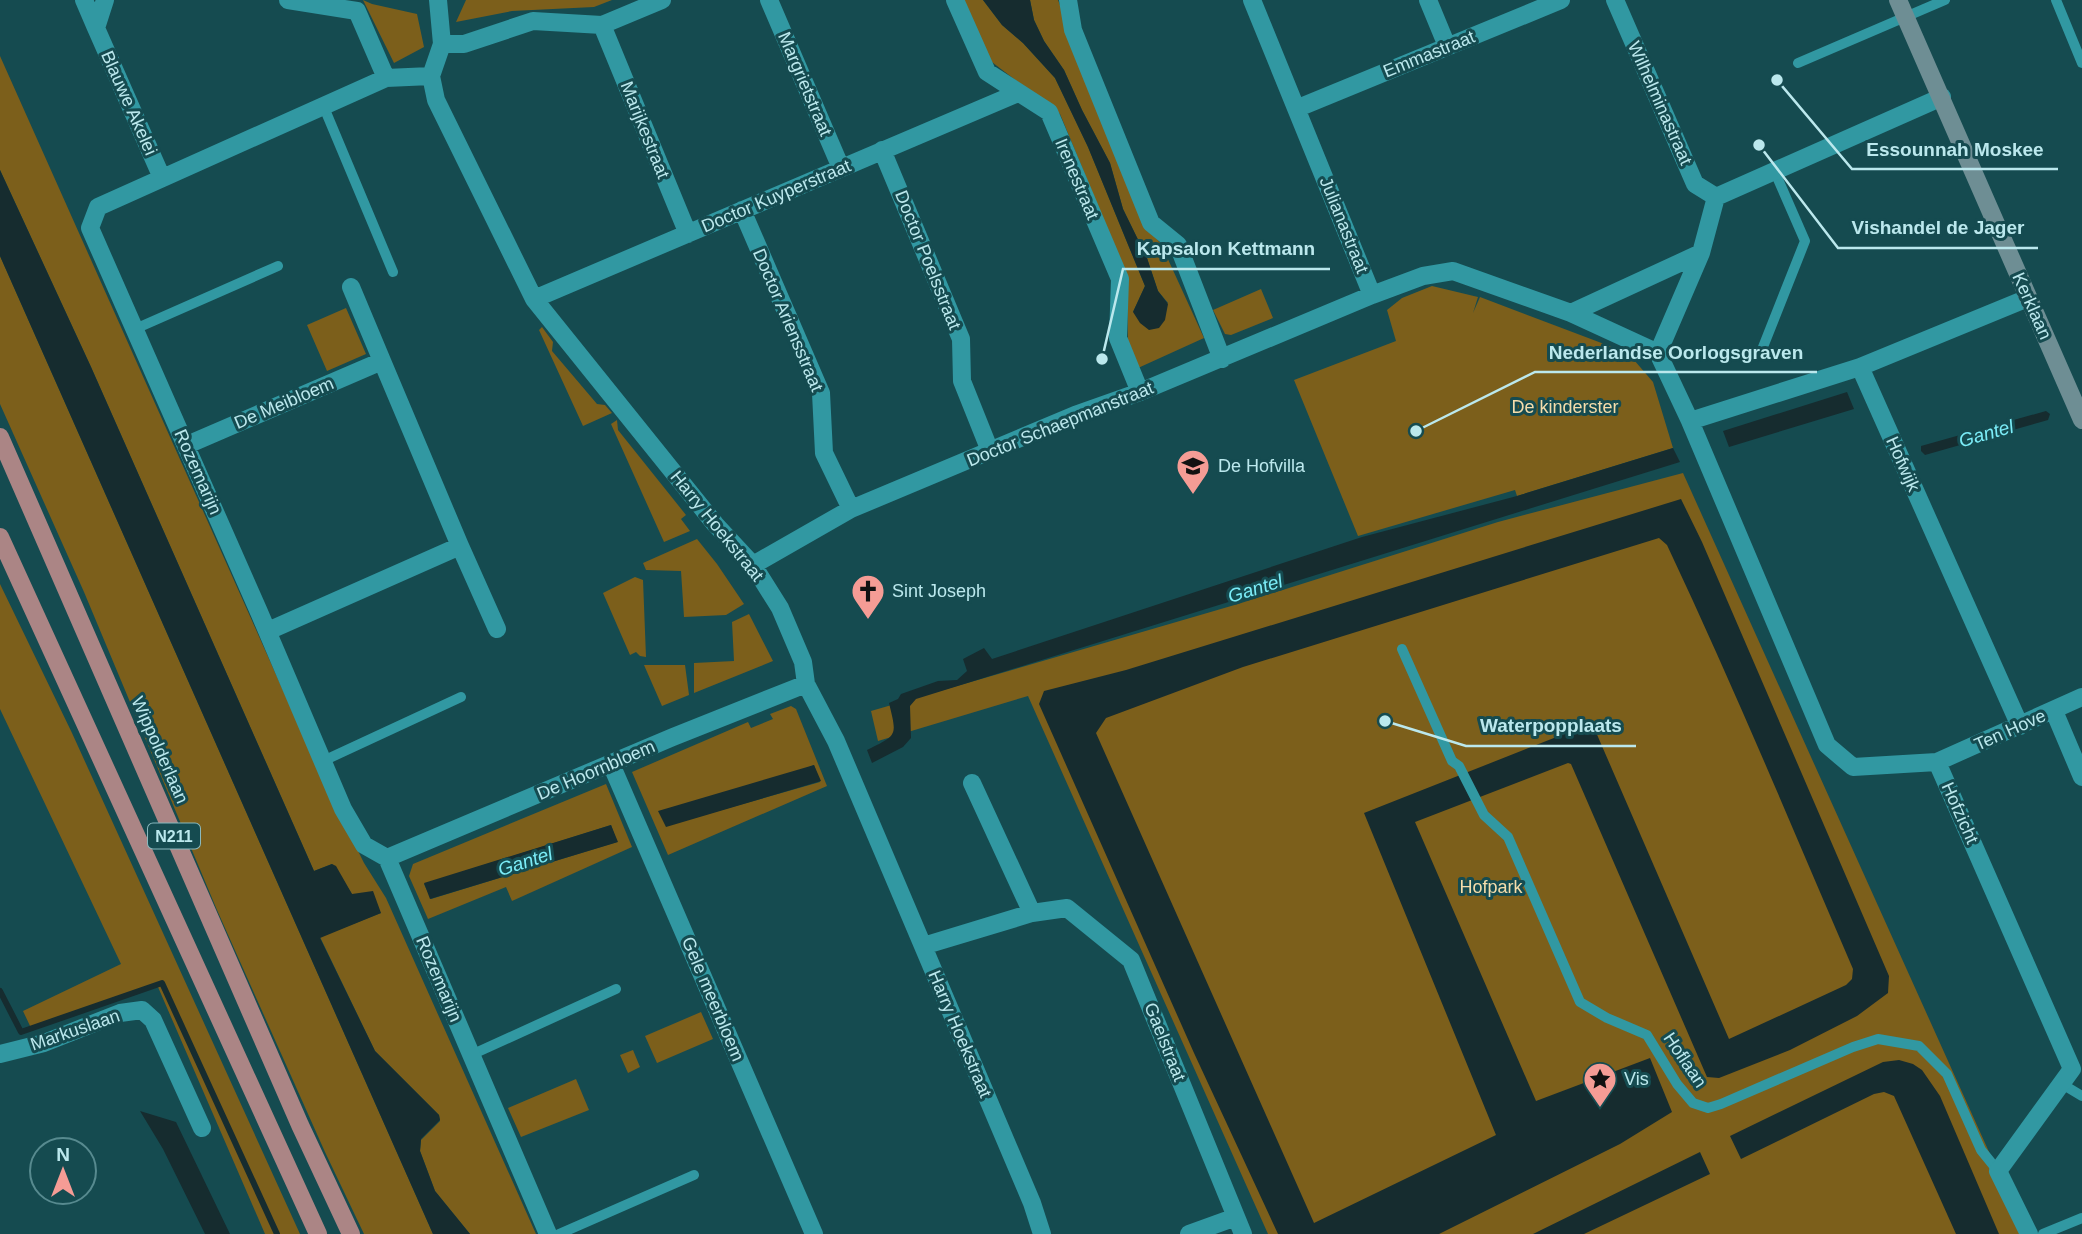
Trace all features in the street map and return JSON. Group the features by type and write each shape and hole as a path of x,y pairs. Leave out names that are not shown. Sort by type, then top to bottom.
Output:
{"main road":[{"name":"Wippolderlaan","path":"0,437 300,1125 351,1234"},
{"name":"N211","path":"0,537 318,1234"}],"street":[{"name":"Blauwe Akelei","path":"84,0 162,178"},
{"name":"Blauwe Akelei","path":"96,28 105,0"},
{"path":"288,0 357,11 386,78"},
{"path":"431,76 442,44 438,0"},
{"path":"442,44 464,44 533,21 602,25 662,0"},
{"name":"Margrietstraat","path":"769,0 841,168"},
{"name":"Irenestraat","path":"955,0 987,72 1049,112 1120,279 1118,338 1140,392"},
{"path":"1068,0 1073,30 1151,223 1178,245 1222,359"},
{"name":"Julianastraat","path":"1252,0 1372,295 1423,276 1454,271 1572,313 1658,353"},
{"path":"1428,0 1447,46"},
{"name":"Emmastraat","path":"1298,108 1561,0"},
{"name":"Wilhelminastraat","path":"1615,0 1695,184 1716,197"},
{"name":"Kerklaan","path":"1898,0 2028,298 2080,408"},
{"name":"Marijkestraat","path":"602,25 688,234"},
{"name":"Rozemarijn","path":"431,76 386,78 323,105 98,207 90,228 268,631 343,809 364,845 387,858 548,1234"},
{"name":"Harry Hoekstraat","path":"431,76 436,100 534,299 715,524 753,565 780,608 803,662 806,684 836,741 1032,1203 1042,1234"},
{"name":"Doctor Kuyperstraat","path":"534,299 1018,93"},
{"path":"1658,353 1701,253 1716,197 1942,97"},
{"name":"Doctor Poelsstraat","path":"882,150 961,339 962,381 990,451"},
{"name":"Doctor Ariensstraat","path":"742,210 821,393 824,453 851,509"},
{"path":"1572,313 1701,253"},
{"path":"351,287 497,629"},
{"name":"Doctor Schaepmanstraat","path":"753,565 851,509 1075,415 1222,359 1372,295"},
{"path":"1690,421 1860,367 2028,298"},
{"name":"Hofzicht","path":"1658,353 1690,421 1827,745 1853,767 1937,762 2072,1069 2062,1084"},
{"name":"De Meibloem","path":"187,445 382,361"},
{"name":"Hofwijk","path":"1860,367 2020,726"},
{"path":"268,631 460,546"},
{"name":"De Hoornbloem","path":"387,858 806,684"},
{"name":"Ten Hove","path":"1937,762 2082,697"},
{"path":"2054,711 2082,777"},
{"name":"Gele meerbloem","path":"611,764 814,1234"},
{"path":"972,783 1032,913"},
{"name":"Gaelstraat","path":"923,946 1032,913 1067,908 1131,960 1240,1226"},
{"name":"Markuslaan","path":"0,1054 44,1043 120,1013 142,1010 153,1020 202,1128"},
{"path":"2029,1234 1998,1171 2062,1084"},
{"path":"1189,1234 1240,1226"}],"lane":[{"path":"1798,63 1945,0"},
{"path":"2056,0 2082,63"},
{"path":"323,105 393,272"},
{"path":"1763,347 1805,241 1774,170"},
{"path":"135,328 278,266"},
{"name":"Hoflaan","path":"1402,649 1452,761 1459,766 1484,815 1508,837 1580,1002 1606,1018 1647,1035 1677,1084 1693,1103 1708,1108 1721,1104 1853,1047 1878,1039 1919,1046 1947,1074 1981,1150 1998,1171"},
{"path":"323,761 461,698"},
{"path":"471,1055 616,989"},
{"path":"2062,1084 2082,1096"},
{"path":"559,1234 694,1175"},
{"path":"2043,1234 2082,1218"}],"green space":[{"path":"363,0 417,14 424,47 394,63"},
{"path":"466,0 612,0 594,7 512,11 456,22"},
{"path":"960,0 983,0 1002,25 1023,43 1055,78 1088,147 1145,286 1133,312 1168,303 1158,291 1147,258 1123,209 1110,163 1064,70 1044,41 1034,20 1030,0 1058,0 1143,223 1161,244 1204,338 1138,368 1128,346 1127,276 1060,114 984,56"},
{"path":"0,56 324,782 364,863 386,898 536,1234 470,1234 435,1191 420,1151 421,1140 440,1121 439,1115 375,1051 320,937 381,913 352,894 332,864 314,871 91,367 0,170"},
{"path":"0,256 433,1234 364,1234 217,910 84,592 0,404"},
{"name":"De kinderster","path":"1432,286 1478,297 1473,313 1480,297 1628,353 1653,382 1673,448 1517,496 1515,490 1358,536 1294,380 1396,341 1387,310 1402,298"},
{"path":"1261,289 1273,318 1231,335 1225,334 1213,310"},
{"path":"346,308 366,354 327,371 307,325"},
{"path":"542,327 553,342 552,351 597,404 605,405 612,413 583,426 539,330"},
{"path":"617,420 618,430 686,515 681,519 690,531 664,542 611,424"},
{"name":"Hofpark","path":"1683,473 2026,1234 1268,1234 1028,696 878,741 871,711 1238,604 1498,522"},
{"path":"697,539 744,604 726,615 684,617 681,571 646,570 643,563"},
{"path":"635,577 643,580 646,657 636,652 630,655 603,593"},
{"path":"0,584 72,733 300,1234 265,1234 158,987 31,1028 23,1011 121,964 0,709"},
{"path":"749,614 773,661 694,693 694,663 734,661 732,622"},
{"path":"644,665 685,665 689,695 662,706"},
{"path":"791,706 796,709 827,786 668,855 632,772 748,722 751,728 773,719 770,714","holes":["814,765 820,782 665,826"]},
{"path":"606,784 632,847 512,901 506,887 428,919 409,876 413,864","holes":["611,825 617,842 431,899 424,884"]},
{"path":"701,1012 713,1039 657,1063 645,1036"},
{"path":"633,1050 640,1067 628,1073 620,1055"},
{"path":"576,1079 589,1110 521,1137 508,1108"}],"water":[{"path":"983,0 1030,0 1034,20 1044,41 1064,70 1110,163 1123,209 1147,258 1158,291 1168,304 1165,320 1159,328 1149,330 1133,312 1145,286 1088,147 1055,78 1023,43 1002,25"},
{"path":"0,170 91,367 314,871 332,864 336,866 352,894 373,891 381,913 320,938 375,1051 439,1115 440,1120 421,1139 420,1151 435,1191 470,1234 433,1234 0,256"},
{"path":"1847,392 1854,409 1729,447 1723,431"},
{"path":"2046,411 2050,414 2048,420 1925,455 1921,451 1921,446"},
{"path":"1673,448 1680,462 916,699 910,706 911,738 903,747 872,763 867,750 885,741 893,733 889,703 898,699 901,694 938,681 957,680 967,671 963,659 984,648 992,659 1362,537 1517,496"},
{"path":"1681,499 1889,976 1888,993 1857,1016 1790,1050 1719,1078 1707,1077 1571,764 1415,822 1536,1101 1650,1058 1672,1112 1620,1144 1439,1234 1278,1234 1194,1053 1039,704 1044,691 1126,670","holes":["1659,538 1667,545 1739,703 1853,969 1852,979 1846,985 1729,1039 1592,723 1364,813 1496,1135 1314,1223 1096,733 1106,718 1243,667"]},
{"path":"814,765 821,781 666,827 658,811"},
{"name":"Gantel","path":"611,825 618,842 430,899 424,883"},
{"path":"1899,1060 1922,1070 1940,1096 1999,1234 1956,1234 1894,1096 1884,1092 1874,1094 1741,1159 1730,1136 1883,1062"},
{"path":"140,1111 176,1122 230,1234 205,1234 163,1149"},
{"path":"1700,1152 1710,1174 1584,1234 1533,1234"}],"waterway":[{"path":"0,991 21,1032 162,983 277,1234"}],"place":[{"name":"Essounnah Moskee","path":"1777,80"},
{"name":"Vishandel de Jager","path":"1759,145"},
{"name":"Kapsalon Kettmann","path":"1102,359"},
{"name":"Nederlandse Oorlogsgraven","path":"1416,431"},
{"name":"De Hofvilla","path":"1193,496"},
{"name":"Sint Joseph","path":"868,621"},
{"name":"Waterpopplaats","path":"1385,721"},
{"name":"Vis","path":"1600,1109"}]}
